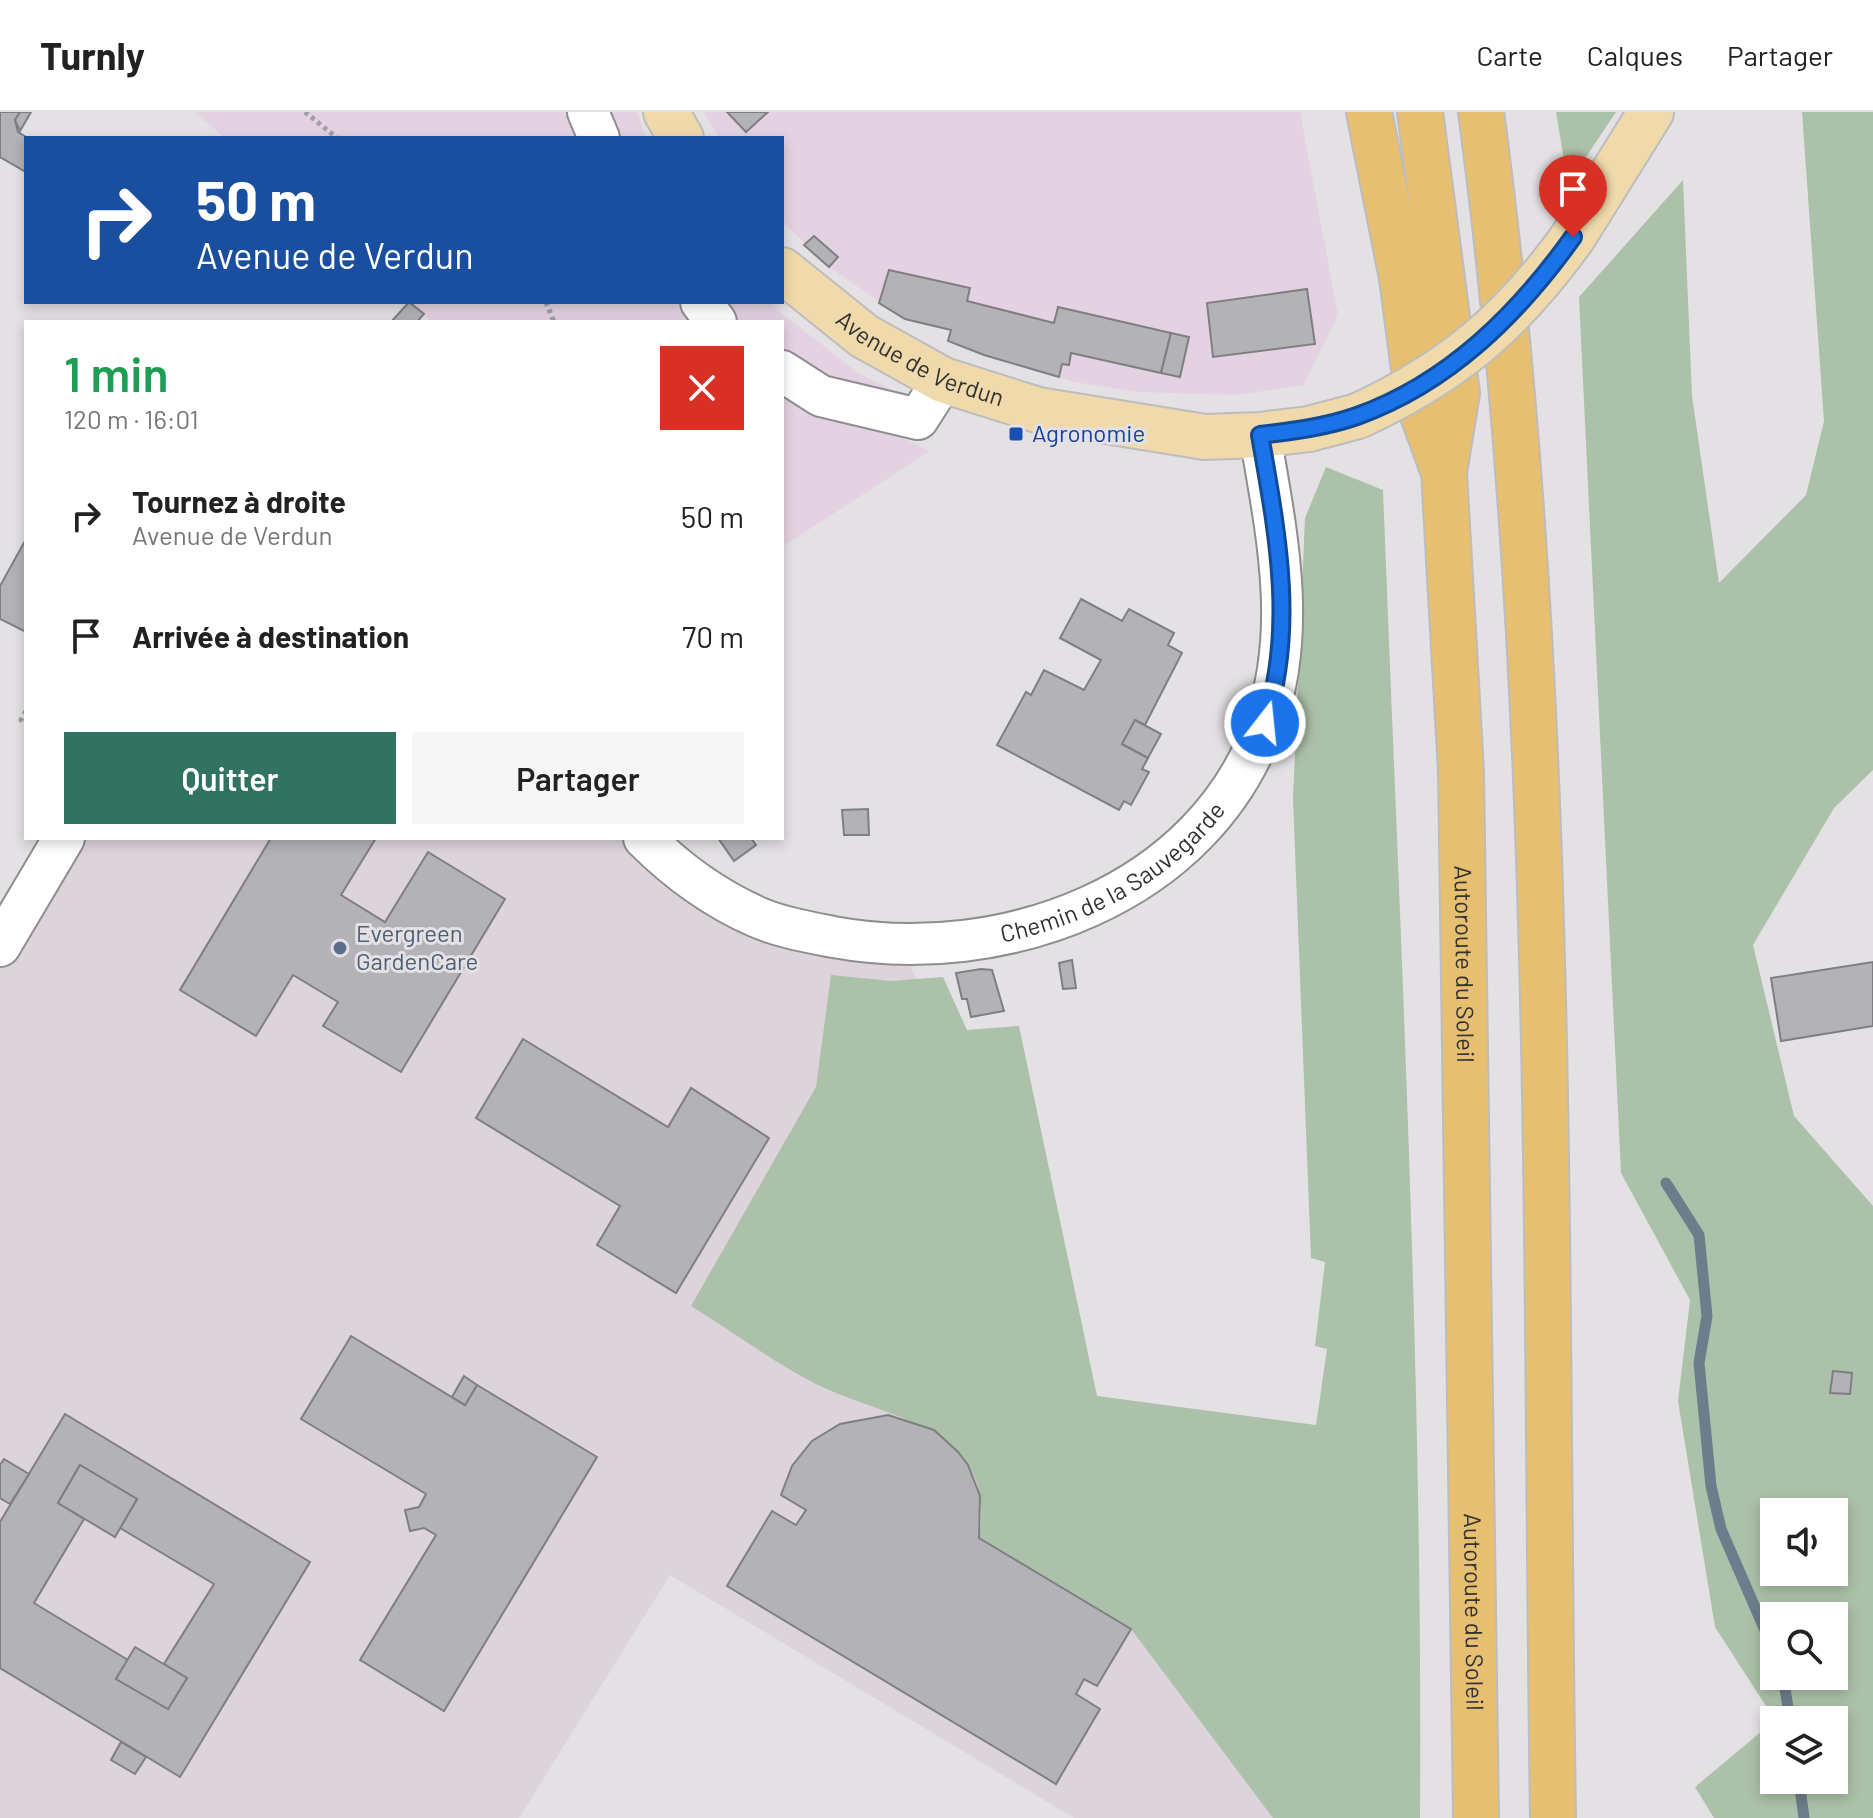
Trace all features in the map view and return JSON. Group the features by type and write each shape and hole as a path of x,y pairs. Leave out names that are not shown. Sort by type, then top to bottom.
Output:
{"highway":[{"path":"1369,112 1402,278 1418,401 1444,472"},
{"name":"Autoroute du Soleil","path":"1420,112 1457,393 1444,472 1461,771 1476,1818"},
{"path":"1487,122 1518,444 1536,760 1546,1101 1553,1818"}],"main road":[{"path":"666,112 680,136"},
{"name":"Avenue de Verdun","path":"784,272 864,336 943,380 1038,410 1205,437 1309,429 1358,416 1427,381 1484,340 1530,293 1573,237 1651,112"}],"street":[{"path":"588,112 598,136"},
{"path":"784,372 821,396 918,419 943,380"},
{"name":"Chemin de la Sauvegarde","path":"646,840 713,895 760,918 808,932 900,944 961,941 1027,928 1104,900 1143,878 1197,834 1231,791 1254,748 1275,691 1282,651 1283,605 1260,435"},
{"path":"0,946 63,840"}],"path":[{"path":"305,112 335,136"}],"shaded area":[{"path":"195,112 637,112 645,136 223,136"},
{"path":"704,112 1300,112 1338,315 1304,385 1236,395 1137,392 1075,382 948,341 950,330 905,319 829,267 784,223 784,136 718,136"},
{"path":"412,304 770,304 860,374 894,391 876,426 930,451 784,546 784,320 430,320"},
{"path":"65,840 646,840 713,895 893,925 1277,1818 1074,1818 670,1575 519,1818 0,1818 0,947"}],"green space":[{"path":"1556,112 1616,112 1568,184"},
{"path":"1802,112 1873,112 1873,770 1834,808 1753,945 1794,1116 1873,1206 1873,1818 1714,1818 1695,1787 1760,1733 1760,1794 1848,1794 1848,1706 1766,1706 1715,1627 1678,1401 1690,1300 1621,1173 1579,297 1683,180 1692,396 1719,583 1806,495 1824,421"},
{"path":"1326,467 1383,490 1414,1320 1420,1818 1273,1818 1131,1629 979,1538 981,1501 972,1472 955,1450 932,1432 905,1419 816,1384 691,1306 816,1087 831,975 891,981 943,977 967,1030 1019,1026 1097,1396 1316,1425 1327,1349 1315,1346 1325,1262 1311,1258 1293,799 1305,518"}],"building":[{"path":"0,112 20,112 15,120 18,132 25,136 24,171 0,157"},
{"path":"20,112 31,112 20,131 15,120"},
{"path":"727,112 768,112 746,132"},
{"path":"814,236 838,257 829,267 804,245"},
{"path":"889,270 970,288 967,301 1054,323 1058,307 1171,333 1161,373 1071,353 1069,365 1062,364 1059,377 984,355 948,341 951,330 905,319 879,303"},
{"path":"1307,289 1315,344 1213,357 1207,303"},
{"path":"407,304 424,314 419,320 393,320"},
{"path":"1171,333 1189,337 1180,377 1161,373"},
{"path":"24,543 24,631 0,619 0,586"},
{"path":"1081,599 1122,621 1129,609 1174,633 1168,645 1182,653 1145,725 1135,720 1122,744 1148,758 1142,769 1149,772 1131,805 1124,801 1119,810 997,745 1026,692 1031,695 1044,670 1084,690 1101,660 1060,638"},
{"path":"1135,720 1161,734 1148,758 1122,744"},
{"path":"868,809 869,835 844,835 842,810"},
{"name":"Evergreen GardenCare","path":"270,840 375,840 341,895 385,922 428,852 505,899 401,1072 323,1026 338,1002 293,975 256,1036 180,990"},
{"path":"719,840 752,840 756,845 734,861"},
{"path":"1072,960 1076,988 1063,989 1059,963"},
{"path":"1873,962 1873,1026 1781,1041 1771,978"},
{"path":"992,970 1004,1011 971,1017 967,999 962,999 956,973"},
{"path":"523,1039 668,1127 691,1088 769,1138 676,1293 597,1245 620,1206 476,1118"},
{"path":"351,1336 465,1405 477,1385 597,1457 444,1711 360,1660 436,1535 424,1528 410,1531 405,1510 419,1507 426,1494 301,1419"},
{"path":"1833,1371 1852,1373 1850,1394 1830,1393"},
{"path":"464,1376 477,1385 465,1405 452,1397"},
{"path":"65,1414 310,1562 180,1777 0,1668 0,1522","holes":["80,1465 137,1499 120,1528 214,1584 164,1664 187,1678 168,1709 116,1679 128,1660 34,1603 84,1519 58,1503"]},
{"path":"888,1415 934,1430 968,1465 980,1496 979,1538 1131,1629 1097,1686 1084,1679 1076,1694 1100,1709 1056,1784 727,1586 772,1511 796,1525 806,1510 781,1495 792,1466 812,1441 840,1424"},
{"path":"4,1459 29,1474 10,1504 0,1498 0,1465"},
{"path":"80,1465 137,1499 115,1537 58,1503"},
{"path":"135,1647 187,1678 168,1709 116,1679"},
{"path":"121,1742 146,1757 135,1774 111,1760"}],"waterway":[{"path":"1666,1183 1699,1235 1707,1316 1699,1363 1711,1486 1721,1529 1760,1619"},
{"path":"1785,1690 1788,1706"},
{"path":"1801,1794 1804,1818"}],"place":[{"name":"Agronomie","path":"1016,434"},
{"name":"Evergreen GardenCare","path":"340,948"}],"route":[{"path":"1265,723 1282,651 1283,605 1260,435 1309,429 1358,416 1427,381 1456,362 1506,319 1550,269 1573,237"}]}
